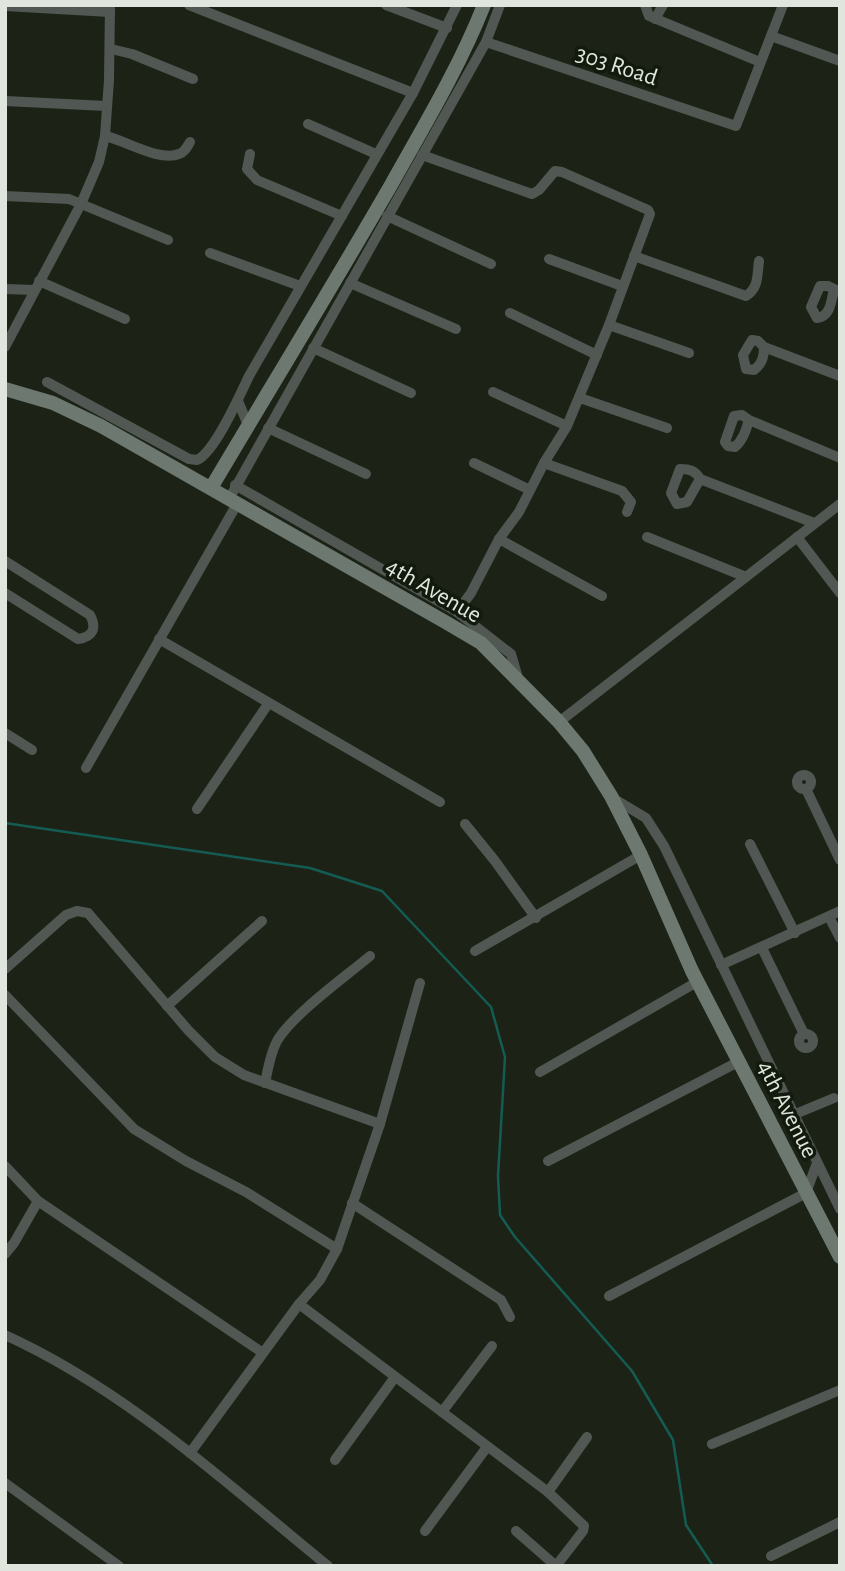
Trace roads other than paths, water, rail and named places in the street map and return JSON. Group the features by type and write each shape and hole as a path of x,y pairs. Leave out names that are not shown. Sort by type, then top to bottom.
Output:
{"main road":[{"path":"211,488 425,125 466,48 484,5"},
{"name":"4th Avenue","path":"5,389 53,403 101,426 211,488 234,496 481,643 559,722 583,751 611,796 641,855 697,982 840,1257"}],"street":[{"path":"189,5 412,93"},
{"path":"386,5 447,29"},
{"path":"47,382 181,454 197,460 208,453 300,286 412,93 457,5"},
{"path":"86,768 159,639 268,428 486,41 500,5"},
{"path":"645,5 649,16 655,19 760,62 783,5"},
{"path":"655,19 663,5"},
{"path":"5,6 110,9 111,49 105,136 99,162 81,204 5,347"},
{"path":"771,36 840,61"},
{"name":"303 Road","path":"486,41 736,126 760,62"},
{"path":"111,49 132,54 193,79"},
{"path":"5,101 106,106"},
{"path":"308,124 376,154"},
{"path":"105,136 123,140 149,153 177,155 183,152 190,142"},
{"path":"250,154 247,169 257,180 342,216"},
{"path":"422,155 531,194 539,190 555,171 562,172 648,210 649,218 567,426 519,512 499,540 471,593 457,612"},
{"path":"5,197 68,199 168,240"},
{"path":"387,216 491,264"},
{"path":"210,253 300,286"},
{"path":"634,256 746,296 757,283 759,261"},
{"path":"549,258 622,286"},
{"path":"350,283 456,329"},
{"path":"5,289 37,285 125,319"},
{"path":"510,313 597,355"},
{"path":"609,325 690,353"},
{"path":"764,347 840,376"},
{"path":"313,348 411,393"},
{"path":"493,393 567,426"},
{"path":"580,398 667,428"},
{"path":"238,401 248,425"},
{"path":"749,420 840,458"},
{"path":"268,428 366,474"},
{"path":"474,463 530,490"},
{"path":"544,463 622,491 631,502 627,512"},
{"path":"700,479 814,523"},
{"path":"234,496 457,612 511,654 519,682"},
{"path":"559,722 840,504"},
{"path":"647,537 746,577"},
{"path":"797,537 840,593"},
{"path":"499,540 603,596"},
{"path":"5,561 90,615 94,624 93,631 86,638 78,639 5,593"},
{"path":"159,639 440,802"},
{"path":"197,809 268,704"},
{"path":"5,733 32,750"},
{"path":"806,789 840,860"},
{"path":"611,796 641,814 655,830 840,1209"},
{"path":"465,824 536,918"},
{"path":"750,844 795,933"},
{"path":"475,951 641,855"},
{"path":"5,969 66,915 77,911 88,913 167,1006 215,1057 244,1076 380,1124"},
{"path":"721,965 840,911"},
{"path":"829,917 840,938"},
{"path":"167,1006 262,921"},
{"path":"762,948 804,1034"},
{"path":"265,1083 277,1041 288,1026 370,956"},
{"path":"540,1072 697,982"},
{"path":"190,1454 299,1304 320,1280 337,1249 380,1124 420,983"},
{"path":"5,995 134,1129 186,1161 246,1192 337,1249"},
{"path":"548,1161 738,1062"},
{"path":"793,1115 834,1098"},
{"path":"610,1296 806,1193 817,1163"},
{"path":"5,1166 38,1201 263,1353"},
{"path":"5,1254 38,1201"},
{"path":"352,1203 501,1300 510,1317"},
{"path":"299,1304 548,1492 584,1526 556,1566 516,1531"},
{"path":"5,1335 72,1368 190,1454 328,1566"},
{"path":"442,1412 492,1346"},
{"path":"335,1460 395,1377"},
{"path":"712,1444 840,1390"},
{"path":"548,1492 587,1437"},
{"path":"425,1531 487,1447"},
{"path":"5,1483 119,1566"},
{"path":"771,1556 840,1522"}],"waterway":[{"path":"5,823 310,868 382,891 491,1007 505,1057 498,1176 500,1215 515,1237 632,1371 673,1440 686,1525 713,1566"}]}
